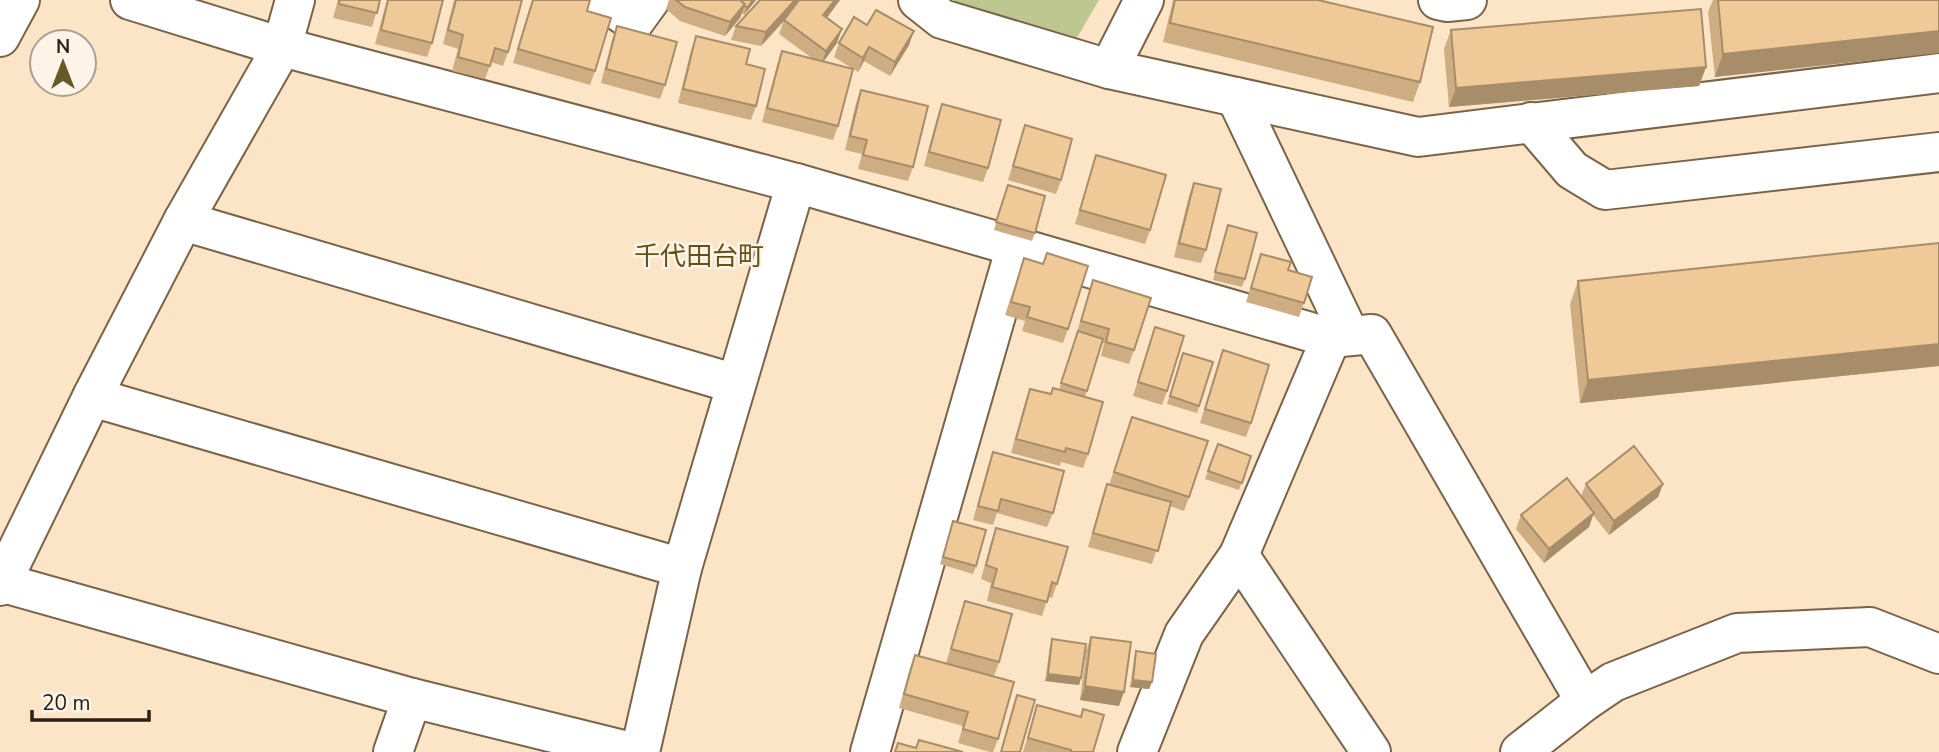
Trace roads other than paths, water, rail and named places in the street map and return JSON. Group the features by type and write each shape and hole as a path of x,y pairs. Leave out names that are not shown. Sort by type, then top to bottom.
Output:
{"street":[{"path":"0,37 20,0"},
{"path":"130,0 282,47 796,183 1341,337 1372,334 1585,701"},
{"path":"295,0 282,47 183,221 92,397 1,583 412,698 631,752"},
{"path":"603,0 634,22 650,0"},
{"path":"918,0 943,19 1109,69 1418,137 1939,73"},
{"path":"1109,69 1144,0"},
{"path":"1438,0 1467,0"},
{"path":"1137,752 1184,634 1239,555 1341,337 1236,97"},
{"path":"1531,122 1572,170 1605,190 1939,152"},
{"path":"640,752 682,568 796,183"},
{"path":"183,221 736,384"},
{"path":"870,752 1016,246"},
{"path":"92,397 682,568"},
{"path":"1239,555 1371,752"},
{"path":"1520,752 1613,682 1737,633 1870,628 1939,654"},
{"path":"393,752 412,698"}],"district":[{"name":"千代田台町","path":"699,256"}]}
